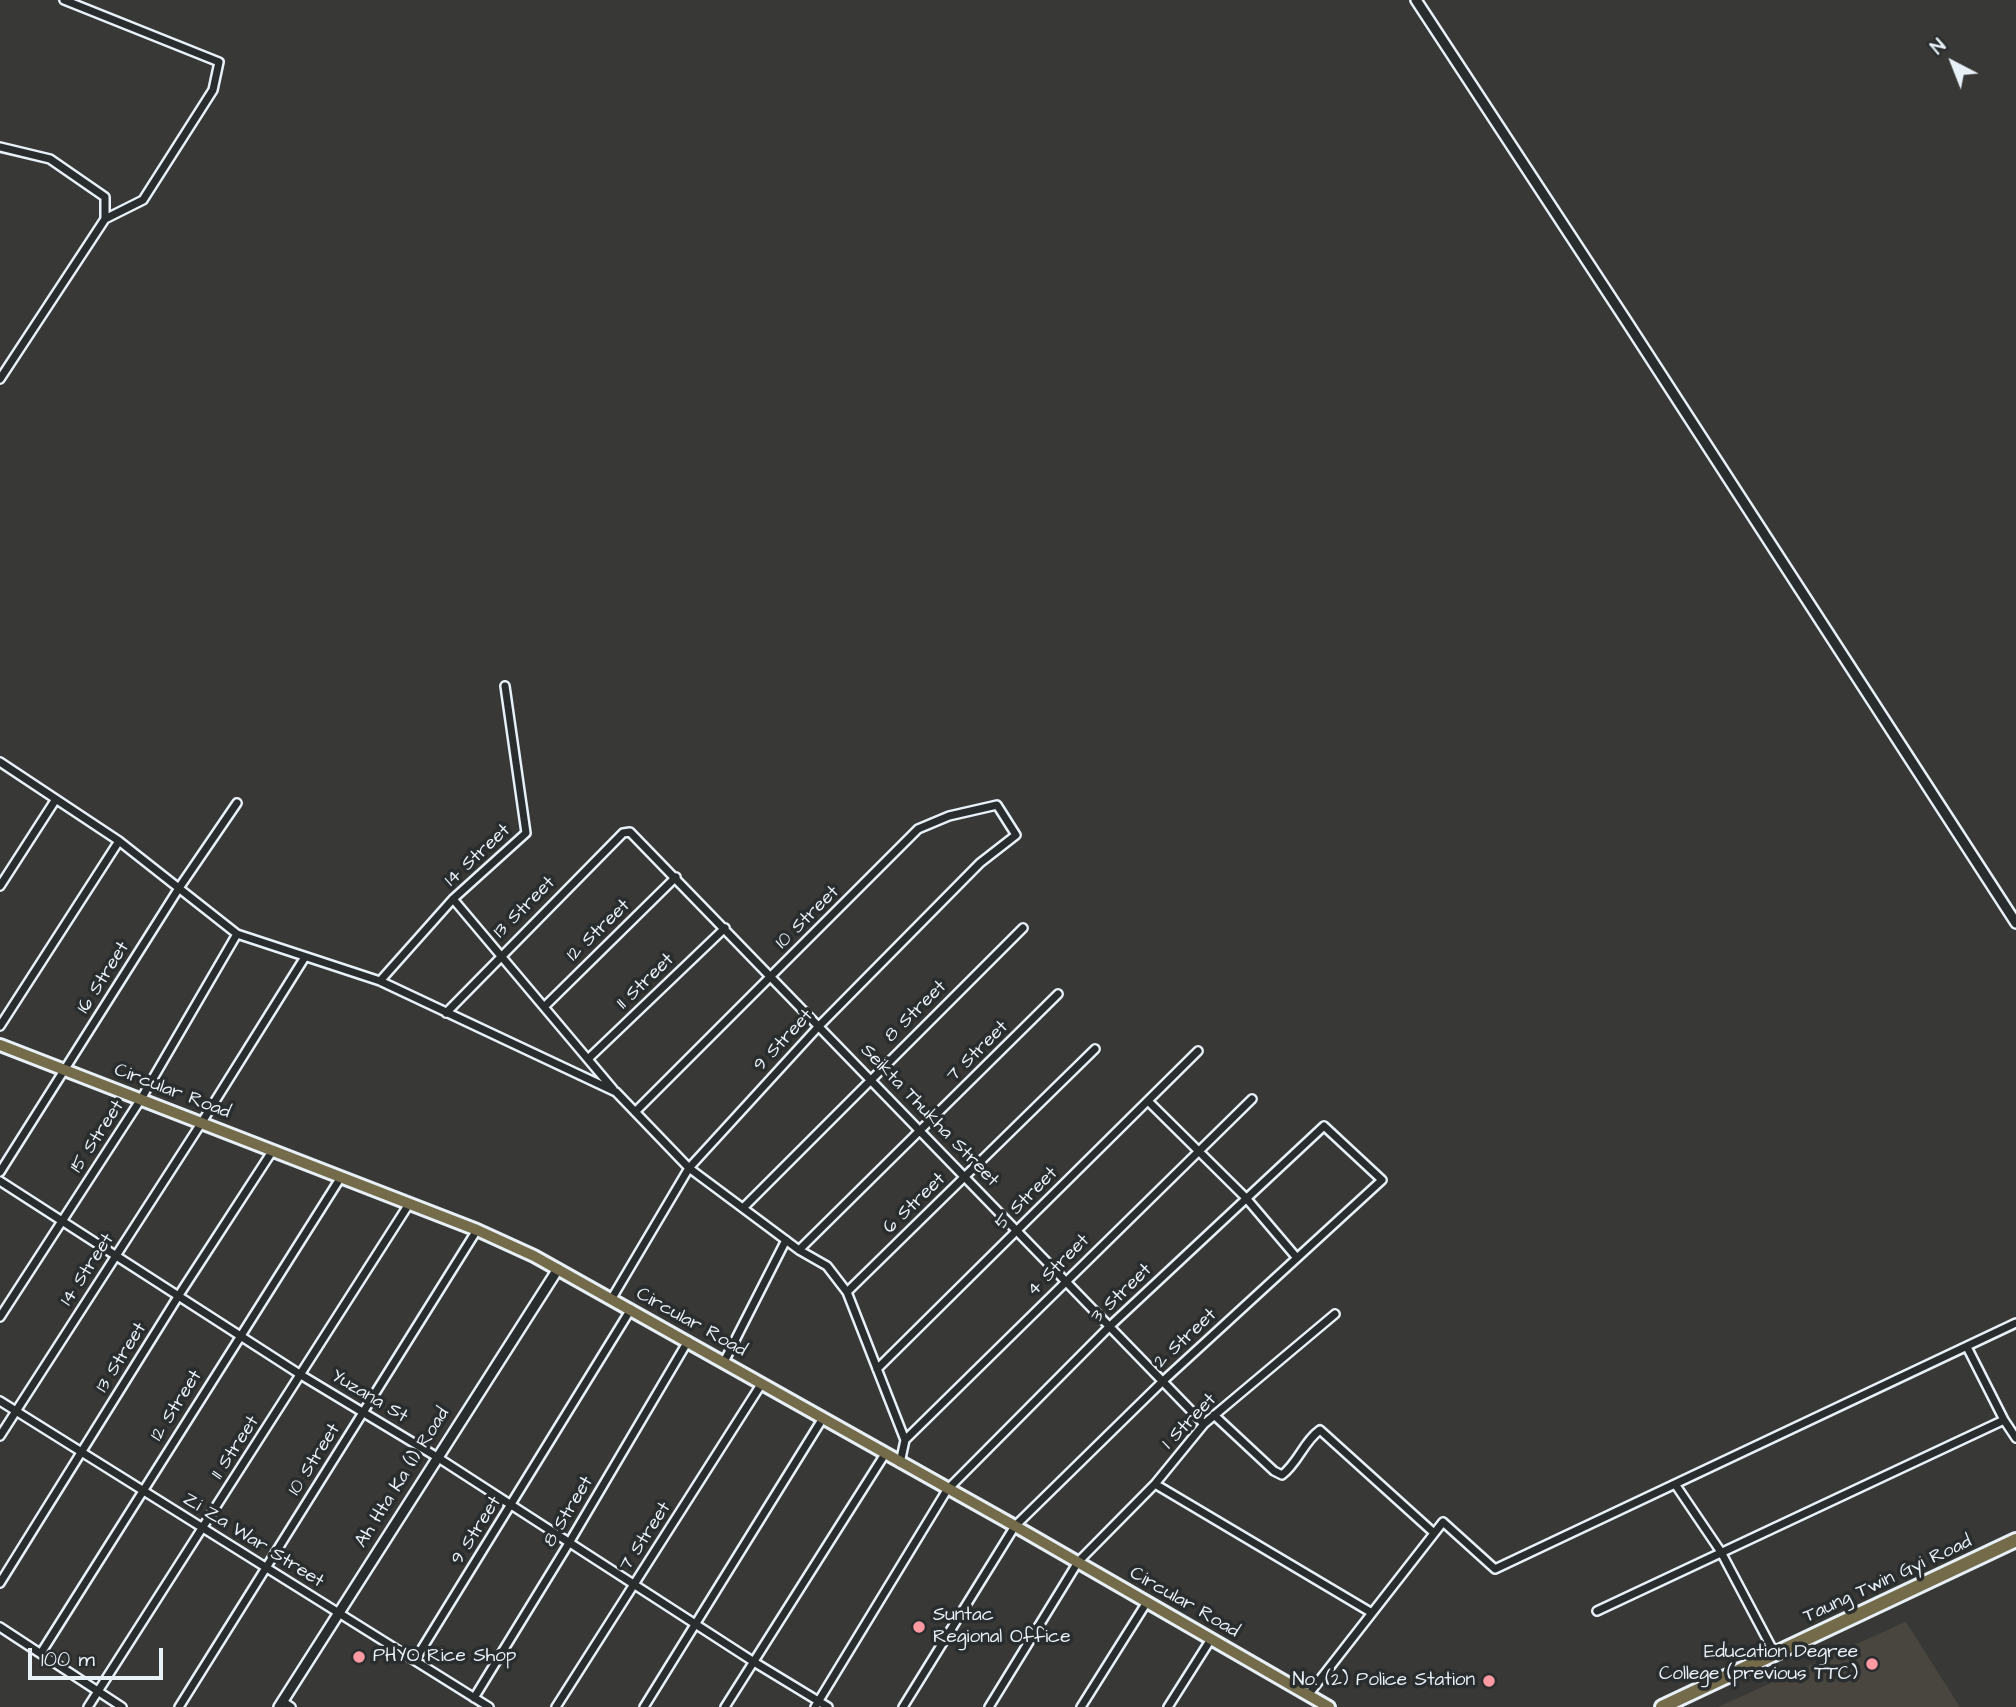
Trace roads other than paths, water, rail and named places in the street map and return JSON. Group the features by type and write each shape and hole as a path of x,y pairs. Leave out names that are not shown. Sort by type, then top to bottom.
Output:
{"highway":[{"name":"Taung Twin Gyi Road","path":"1662,1707 2016,1540"}],"main road":[{"name":"Circular Road","path":"0,1045 477,1230 534,1256 1015,1526 1329,1707"}],"street":[{"path":"0,379 106,219 143,200 213,90 219,62 64,0"},
{"path":"1416,0 2016,923"},
{"path":"0,147 50,159 105,197 106,219"},
{"name":"14 Street","path":"380,981 453,899 526,833 505,686"},
{"path":"0,762 119,841 237,934 380,981 616,1092"},
{"path":"0,886 55,799"},
{"name":"16 Street","path":"0,1172 179,888 237,803"},
{"name":"10 Street","path":"635,1112 918,829 949,816 997,805 1016,835"},
{"name":"Seikta Thukha Street","path":"630,832 1204,1424"},
{"name":"13 Street","path":"446,1013 500,955 624,833 630,832"},
{"name":"9 Street","path":"612,1298 689,1168 819,1026 980,863 1016,835"},
{"path":"0,1026 119,841"},
{"name":"12 Street","path":"544,1007 676,877"},
{"path":"453,899 616,1092 689,1168 799,1250 827,1266 847,1292 905,1440 900,1463"},
{"name":"11 Street","path":"588,1059 725,928"},
{"name":"8 Street","path":"743,1208 1023,928"},
{"name":"15 Street","path":"0,1317 141,1099 237,934"},
{"name":"14 Street","path":"0,1436 305,957"},
{"name":"7 Street","path":"799,1250 1058,994"},
{"name":"6 Street","path":"847,1292 1095,1049"},
{"name":"5 Street","path":"877,1369 1198,1051"},
{"name":"4 Street","path":"905,1440 1252,1099"},
{"path":"1148,1101 1246,1198 1297,1258"},
{"name":"2 Street","path":"1015,1526 1163,1381 1382,1180 1324,1126"},
{"name":"3 Street","path":"947,1490 1110,1326 1324,1126"},
{"name":"13 Street","path":"0,1583 272,1150"},
{"name":"12 Street","path":"41,1653 341,1177"},
{"name":"Yuzana St","path":"0,1181 301,1375 512,1505 817,1704 828,1707"},
{"name":"11 Street","path":"88,1707 409,1204"},
{"name":"10 Street","path":"179,1707 477,1230"},
{"path":"724,1362 786,1240"},
{"name":"Ah Hta Ka (1) Road","path":"281,1704 558,1269"},
{"name":"9 Street","path":"415,1660 631,1309"},
{"name":"1 Street","path":"1078,1562 1155,1484 1204,1424 1335,1314"},
{"path":"1308,1695 1443,1522 1495,1569 2016,1323"},
{"name":"8 Street","path":"474,1698 688,1341"},
{"path":"1967,1347 2016,1438"},
{"name":"7 Street","path":"556,1707 762,1383"},
{"name":"Zi Za War Street","path":"0,1401 489,1707"},
{"path":"1214,1415 1274,1471 1282,1475 1290,1469 1314,1434 1320,1430 1434,1533"},
{"path":"644,1707 823,1418"},
{"path":"1597,1611 2004,1420"},
{"path":"725,1707 885,1454"},
{"path":"1155,1484 1372,1613"},
{"path":"1675,1484 1721,1552 1775,1654"},
{"path":"817,1704 947,1490"},
{"path":"903,1707 1015,1526"},
{"path":"989,1707 1078,1562"},
{"path":"1080,1707 1147,1602"},
{"path":"0,1627 122,1707"},
{"path":"1167,1707 1210,1639"},
{"path":"281,1704 291,1707"}],"place":[{"name":"Suntac Regional Office","path":"919,1627"},
{"name":"PHYO Rice Shop","path":"359,1657"},
{"name":"Education Degree College (previous TTC)","path":"1872,1664"},
{"name":"No. (2) Police Station","path":"1489,1681"}]}
